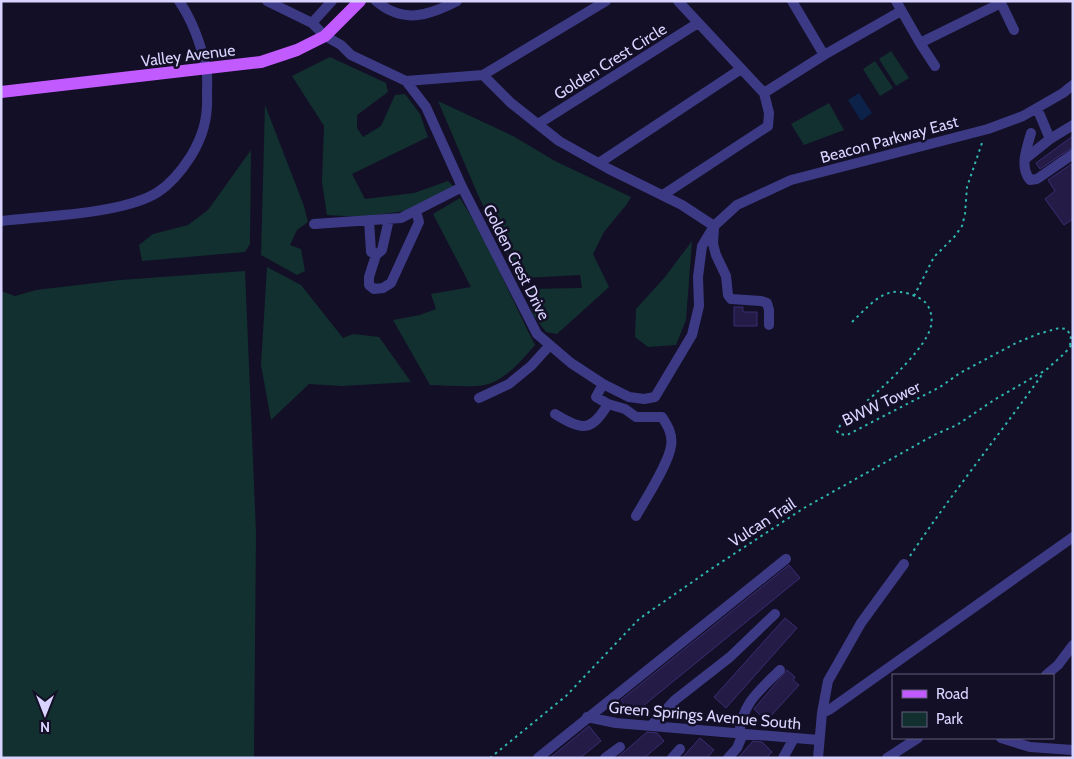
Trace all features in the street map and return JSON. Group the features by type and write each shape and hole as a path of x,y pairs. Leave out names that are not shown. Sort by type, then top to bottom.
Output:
{"main road":[{"name":"Valley Avenue","path":"1,92 261,62 297,50 325,36 360,1"}],"street":[{"path":"1,221 128,205 157,192 182,171 199,142 205,126 208,104 206,69 195,32 179,1"},
{"path":"267,1 312,22 332,1"},
{"path":"376,1 386,10 410,16 420,16 457,1"},
{"path":"406,81 483,74 606,1"},
{"path":"663,195 768,126 769,113 764,93 678,1"},
{"path":"792,1 824,54"},
{"path":"920,43 1000,2 1014,30"},
{"path":"764,93 898,6 935,66"},
{"name":"Golden Crest Drive","path":"312,22 325,36 341,45 351,55 406,81 426,107 462,187 537,334 571,363 603,384 629,397 655,398"},
{"name":"Golden Crest Circle","path":"538,124 698,23"},
{"path":"599,163 741,69"},
{"path":"483,74 511,103 559,141 682,205 714,226 716,255 726,276 730,299 767,303 769,325"},
{"name":"Beacon Parkway East","path":"655,398 692,335 699,306 698,276 702,246 714,226 737,205 791,180 988,129 1023,116 1063,93 1073,85"},
{"path":"1037,108 1050,139"},
{"path":"1023,116 1038,148"},
{"path":"1025,159 1050,139 1073,125"},
{"path":"1031,133 1024,168 1030,180 1037,179 1073,154"},
{"path":"314,224 402,218 462,187"},
{"path":"390,219 382,250 376,255 369,277 369,285 374,289 383,288 392,283 419,222 416,211"},
{"path":"369,220 371,252 376,255"},
{"path":"479,398 509,384 531,366 550,345"},
{"path":"603,384 596,398 625,409 636,417 662,417 670,430 671,446 664,465 636,516"},
{"path":"555,414 572,424 586,427 600,417 608,404"},
{"path":"822,713 829,710 1073,537"},
{"path":"538,758 786,559"},
{"path":"818,758 822,713 828,682 861,623 904,564"},
{"path":"651,726 676,700 730,657 775,614"},
{"path":"1047,674 1058,665 1073,645"},
{"path":"728,758 737,748 741,734 741,720 748,703 780,670"},
{"name":"Green Springs Avenue South","path":"587,717 616,723 819,740"},
{"path":"783,758 794,738"},
{"path":"887,758 916,739"},
{"path":"1005,739 1030,746 1073,750"},
{"path":"605,758 620,746"},
{"path":"672,758 680,749"}],"path":[{"path":"852,322 873,302 883,296 895,291 907,292 914,296 934,257 956,236 962,226 967,187 978,152 988,129"},
{"name":"BWW Tower","path":"914,296 924,302 930,310 931,326 923,341 900,370 841,424 837,431 839,434 847,435 940,388 960,373 1016,343 1038,334 1059,328 1066,329 1072,335 1070,346"},
{"name":"Vulcan Trail","path":"490,758 566,696 639,619 703,574 804,508 878,465 957,425 994,400 1046,370 1073,343"},
{"path":"904,564 970,470 1004,428 1046,370"}],"green space":[{"path":"891,51 909,78 896,86 879,59"},
{"path":"330,57 386,83 388,92 357,115 357,128 363,137 381,126 395,95 405,94 420,114 428,137 352,174 365,199 414,193 448,181 454,187 405,211 361,217 327,215 322,182 324,126 292,76"},
{"path":"875,61 893,88 880,96 863,69"},
{"path":"438,101 513,136 555,161 631,197 604,232 593,254 609,287 557,334 546,332 533,315 525,289 582,288 580,275 523,278 512,265 478,195"},
{"path":"829,103 844,130 804,145 791,124"},
{"path":"265,105 304,206 308,222 297,230 290,245 301,249 305,271 297,275 261,255"},
{"path":"251,150 250,244 245,252 142,261 139,245 153,234 188,225 208,210"},
{"path":"460,198 490,252 535,345 506,375 491,383 471,386 430,385 393,320 420,315 436,309 431,294 471,287 433,214"},
{"path":"692,241 686,320 676,345 648,347 635,337 636,309 665,277"},
{"path":"267,267 301,285 343,338 353,334 379,337 411,382 342,386 309,384 271,420 261,365"},
{"path":"245,271 256,532 254,758 1,758 1,291 15,296 36,290 120,280"}],"water":[{"path":"859,93 872,113 861,121 848,100"}],"building":[{"path":"1073,136 1073,147 1040,169 1036,163"},
{"path":"1073,163 1073,219 1064,225 1045,199 1055,191 1048,180"},
{"path":"734,307 743,307 743,312 757,312 757,326 734,326"},
{"path":"789,565 800,578 632,715 621,700"},
{"path":"785,618 797,628 726,708 714,697"},
{"path":"787,670 795,677 793,680 799,685 769,718 763,713 761,716 754,709"},
{"path":"589,726 601,741 580,758 550,758"},
{"path":"647,732 657,733 664,741 644,758 617,758"},
{"path":"700,738 714,750 707,758 682,758"},
{"path":"753,741 762,742 772,752 766,758 738,758"}]}
